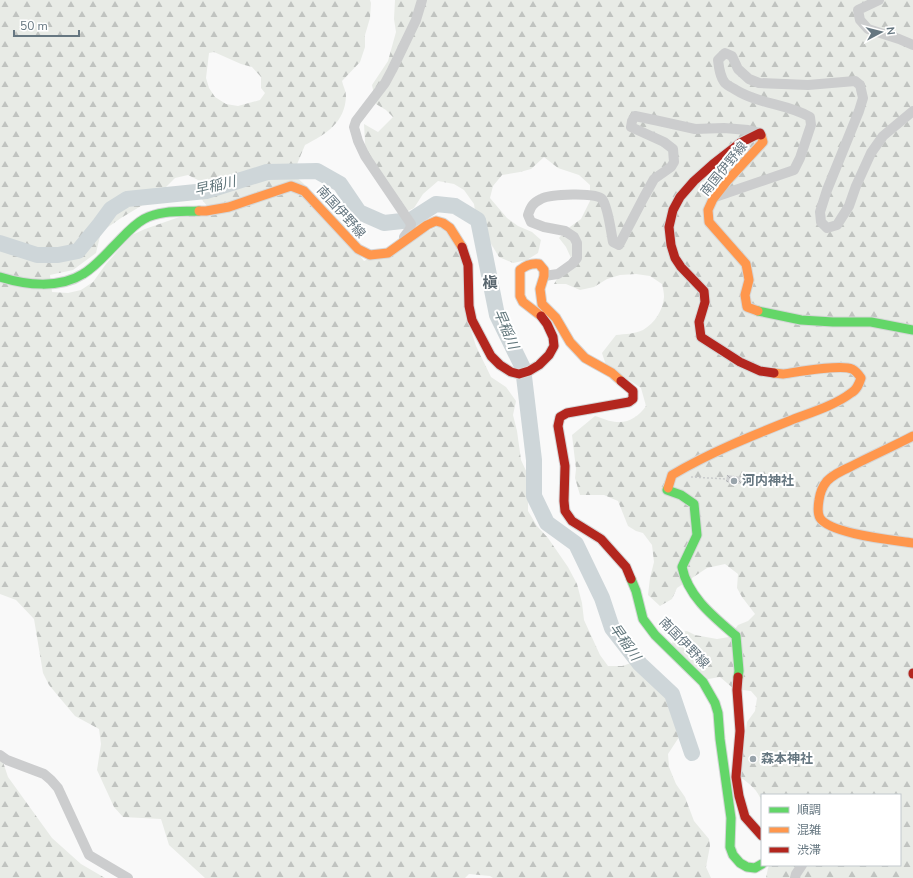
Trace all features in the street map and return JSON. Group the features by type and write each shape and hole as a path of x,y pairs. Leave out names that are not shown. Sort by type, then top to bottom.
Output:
{"main road":[{"name":"南国伊野線","path":"761,835 745,817 739,796 736,777 740,731 737,690 739,671 736,636 710,614 693,594 686,581 682,567 697,535 694,504 681,495 667,490 672,475 687,466 745,438 826,407 850,395 857,388 860,378 856,371 850,368 841,367 783,374 760,371 740,362 701,337 699,322 705,302 704,291 681,267 675,258 671,245 669,228 673,210 680,197 694,181 713,164 740,143 760,133 763,142 727,181 713,199 708,210 709,222 746,264 749,280 745,295 747,307 761,312 801,320 870,322 913,330"},
{"name":"南国伊野線","path":"0,277 25,283 62,283 84,274 93,267 132,228 144,219 161,213 206,211 229,207 291,186 304,191 358,250 370,254 388,253 427,224 436,221 443,223 450,228 462,247 468,265 469,306 472,320 491,356 510,372 519,374 529,371 539,365 549,355 554,346 553,337 547,324 542,317 523,302 520,296 520,270 526,264 539,264 544,270 544,276 540,289 542,304 556,318 570,342 585,358 612,374 633,391 633,399 629,402 567,412 560,417 558,426 565,466 565,511 572,521 601,539 626,567 636,591 643,619 655,635 703,682 716,703 731,818 730,846 733,855 740,863 747,867 755,868 761,865"},
{"path":"913,436 842,470 826,481 820,492 818,512 820,518 826,524 841,530 913,543"}],"street":[{"path":"397,247 410,229 411,224 365,156 358,141 354,127 356,121 385,83 392,70 416,20 422,0"},
{"path":"879,0 858,10 860,20 868,29 900,39 913,45"},
{"path":"715,197 794,170 800,158 811,125 810,117 802,113 749,96 726,84 721,75 718,60 725,53 732,56 738,68 749,80 759,83 808,85 855,81 860,85 863,98 859,112 827,190 820,212 821,222 827,228 837,225 843,217 871,153 883,136 913,111"},
{"path":"544,276 558,274 572,264 577,258 577,243 574,237 565,231 544,227 531,222 528,215 532,205 542,198 551,196 596,196 602,198 606,206 613,242 620,245 654,179 671,167 674,162 674,149 664,142 631,127 634,116 695,129 724,128 748,130 760,133"},
{"path":"0,755 7,760 44,774 51,780 58,788 89,855 128,878"},
{"path":"795,878 801,866"}],"path":[{"path":"687,477 727,479"}],"green space":[{"path":"0,0 370,0 370,18 365,35 365,47 360,62 342,81 346,96 342,114 327,132 305,145 293,174 304,184 364,261 439,226 455,239 462,262 466,315 476,346 491,377 506,387 516,401 513,415 521,460 528,475 528,511 537,526 548,538 568,567 577,584 582,603 584,620 600,655 608,666 622,666 640,660 652,666 662,685 668,701 676,715 681,734 668,754 669,767 676,784 685,797 694,821 709,839 710,846 706,867 711,878 493,878 490,876 469,874 465,878 205,878 169,845 161,819 123,817 114,807 97,770 101,744 99,729 75,716 49,685 43,673 34,619 16,600 0,594","holes":["214,52 241,64 252,67 261,77 261,88 265,93 260,100 238,106 226,104 215,97 209,88 206,78 209,53","188,175 200,181 199,196 208,207 132,235 106,264 93,282 81,290 68,293 52,292 50,275 73,270 96,253 101,232 156,197 175,178"]},
{"path":"395,0 913,0 913,878 766,878 769,866 901,866 901,794 761,794 761,800 753,788 740,777 747,722 755,711 757,698 751,691 734,689 720,677 708,679 672,644 675,633 687,631 695,635 717,639 729,637 738,625 748,621 755,614 737,588 738,574 725,564 707,568 677,588 672,599 660,606 648,595 654,562 652,545 643,533 628,526 618,501 604,495 580,495 575,478 576,469 572,435 595,416 609,421 621,422 630,420 637,416 646,406 641,388 606,365 602,353 616,335 630,334 643,330 655,320 663,302 664,295 662,284 650,276 636,274 620,275 607,279 594,287 580,290 566,284 554,284 571,258 566,247 559,238 567,229 581,219 590,201 590,185 579,175 558,168 544,157 531,169 502,175 493,186 490,198 507,218 518,226 532,232 541,240 538,253 527,260 513,263 499,257 490,242 487,231 476,217 474,204 464,190 454,184 438,181 423,194 414,208 402,214 366,159 364,124 378,132 393,117 386,110 376,104 372,85 388,61 396,32 394,19"},
{"path":"0,753 8,777 52,838 81,864 105,878 0,878"}],"building":[{"name":"河内神社","path":"727,475 742,477 741,484 726,482"}],"waterway":[{"name":"早稲川","path":"0,243 37,255 58,255 78,251 111,209 127,199 206,191 267,172 317,171 340,184 359,212 384,223 411,220 436,204 455,206 478,220 497,315 523,368 534,460 534,496 547,523 576,544 602,598 612,628 640,664 672,694 692,753"}],"traffic: fast":[{"path":"0,277 31,284 53,284 74,279 92,268 100,261 132,227 140,221 157,214 199,211"},
{"path":"758,311 801,320 871,322 913,330"},
{"path":"668,488 667,490 681,495 694,504 697,535 682,567 690,588 703,606 736,636 739,671 738,677"},
{"path":"631,579 636,591 643,619 655,635 703,682 715,703 718,713 720,739 731,818 730,847 733,855 740,863 747,867 755,868 761,865"}],"traffic: slow":[{"path":"758,311 747,307 745,295 749,280 746,264 709,222 708,210 713,199 727,181 763,142 761,135"},
{"path":"199,211 229,207 291,186 304,191 358,249 370,255 388,253 427,225 436,221 443,223 450,228 462,247"},
{"path":"541,316 523,302 520,296 520,270 531,264 539,264 544,270 544,276 540,289 542,304 556,318 570,342 585,358 612,373 621,381"},
{"path":"668,488 672,475 729,446 837,402 855,390 859,385 861,378 852,369 839,367 783,374 774,373"},
{"path":"913,436 829,479 825,483 819,497 818,509 820,518 826,524 836,528 878,538 913,543"}],"traffic: jam":[{"path":"761,135 760,133 740,143 694,181 680,197 673,210 669,227 671,245 675,258 681,267 704,291 705,302 699,322 701,337 740,362 760,371 774,373"},
{"path":"462,247 468,265 469,306 472,320 491,356 500,365 511,372 519,374 529,371 539,365 549,355 554,346 553,337 547,324 541,316"},
{"path":"621,381 633,391 633,399 629,402 567,413 560,417 558,426 565,466 565,511 572,521 601,539 626,567 631,579"},
{"path":"738,677 737,690 740,731 736,777 739,796 745,817 761,835"}],"place":[{"name":"河内神社","path":"734,481"},
{"name":"森本神社","path":"753,759"}],"district":[{"name":"槇","path":"490,283"}]}
